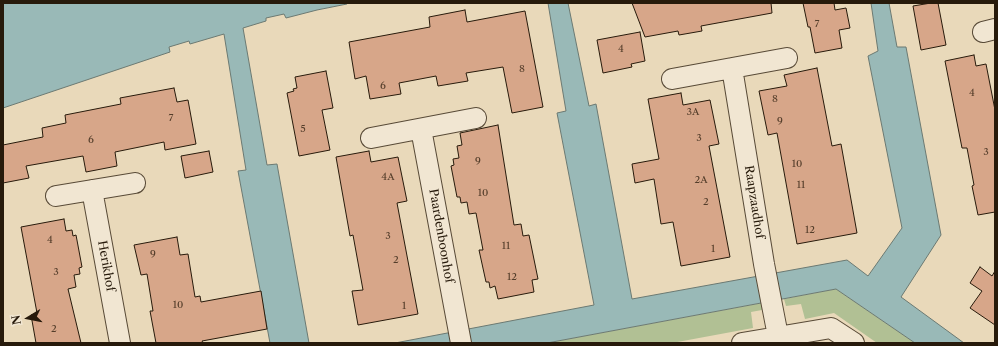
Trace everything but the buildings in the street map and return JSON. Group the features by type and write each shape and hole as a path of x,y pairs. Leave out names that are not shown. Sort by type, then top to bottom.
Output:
{"street":[{"path":"672,79 787,58"},
{"name":"Raapzaadhof","path":"732,68 764,264 778,336"},
{"path":"371,138 476,118"},
{"name":"Paardenboonhof","path":"421,129 461,343"},
{"path":"56,196 135,182"},
{"name":"Herikhof","path":"92,190 120,343"},
{"path":"742,343 831,328 854,343"}],"green space":[{"path":"836,289 915,343 877,343 834,313 805,319 801,304 786,306 784,299"},
{"path":"762,303 762,310 751,312 753,328 672,343 547,343"}],"water":[{"path":"3,3 347,3 286,18 284,14 266,18 266,21 243,28 267,165 277,164 309,343 270,343 238,171 246,170 224,34 190,44 189,41 169,47 170,52 3,108"},
{"path":"548,3 568,3 589,106 596,104 632,299 847,260 868,276 902,228 868,56 878,51 871,3 889,3 897,47 906,47 941,235 901,297 964,343 915,343 836,289 547,343 395,343 594,305 557,113 566,111"}]}
